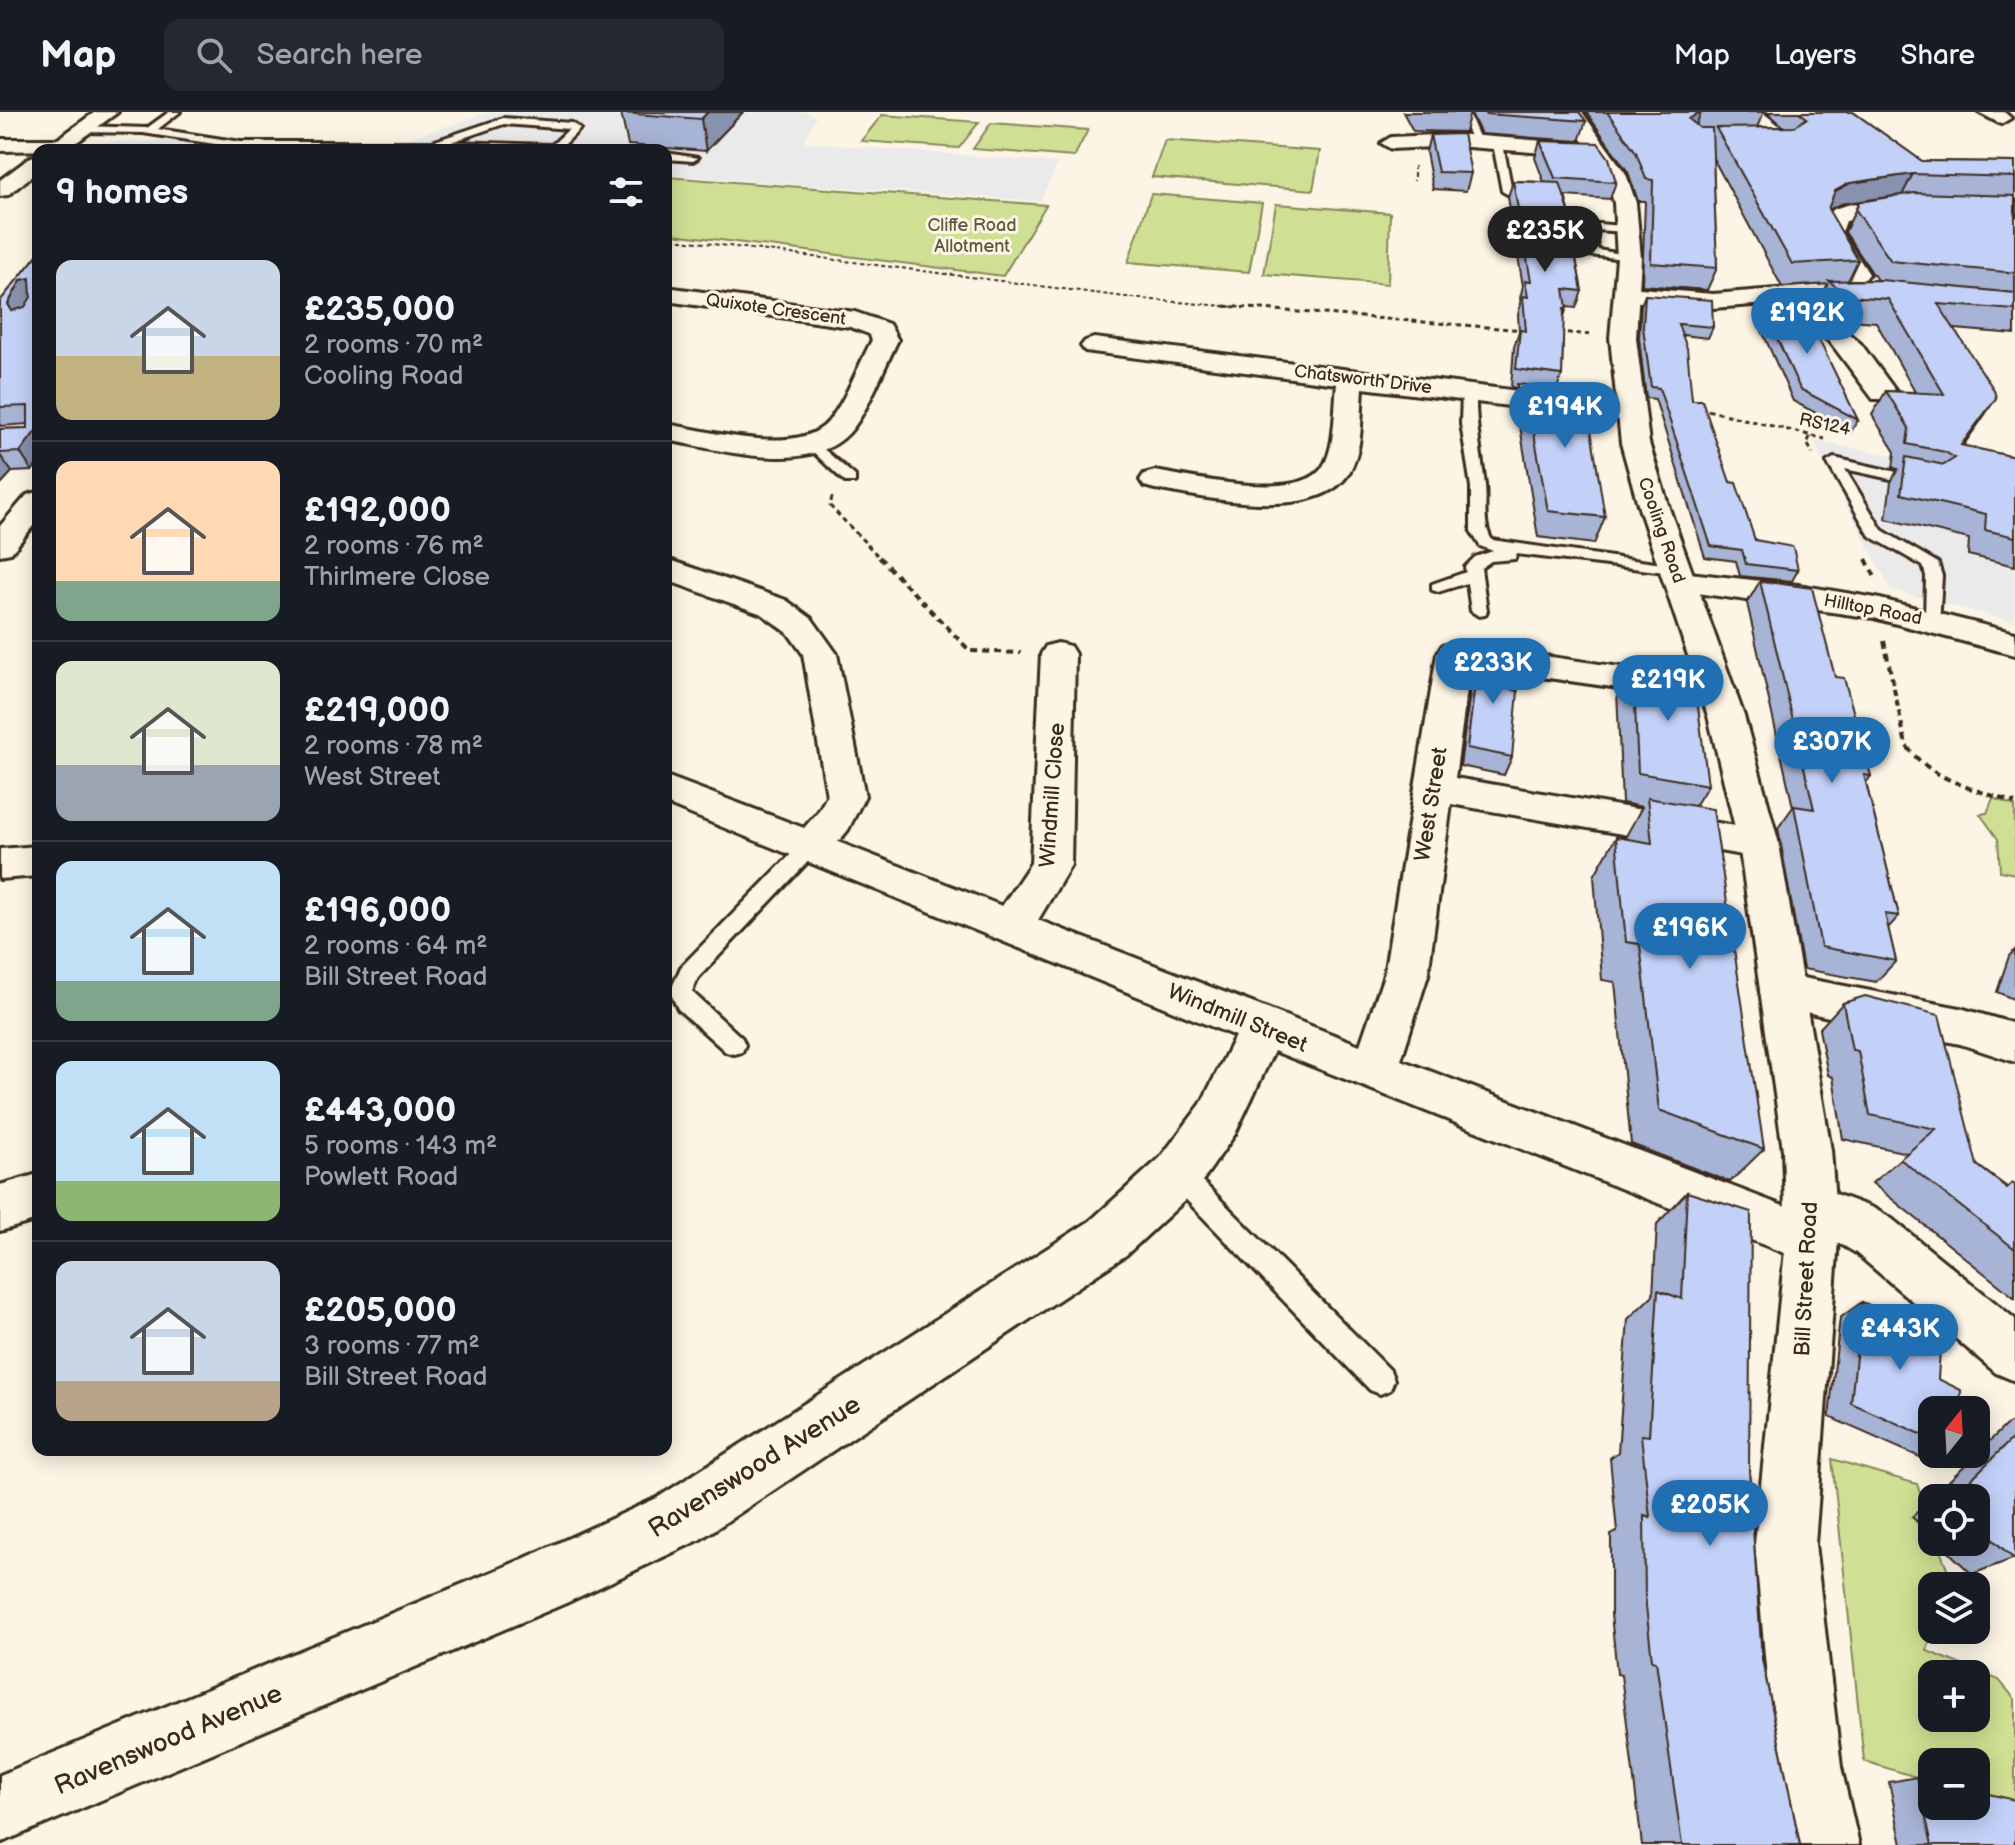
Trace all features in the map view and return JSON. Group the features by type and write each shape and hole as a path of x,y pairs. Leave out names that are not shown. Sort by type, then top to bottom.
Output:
{"street":[{"path":"62,144 108,112"},
{"name":"Cooling Road","path":"1572,112 1616,174 1629,229 1628,294 1623,338 1630,408 1640,462 1715,681"},
{"path":"1725,139 1785,138 1750,112"},
{"path":"1391,143 1488,143 1602,151"},
{"path":"0,145 32,147"},
{"path":"0,190 32,166"},
{"path":"1869,293 1831,232 1836,217 1859,208 1896,206 2015,208"},
{"path":"1628,294 1713,301 1785,295 1869,293 1907,296"},
{"name":"Quixote Crescent","path":"672,295 855,320 880,329 885,340 883,346 840,426 834,433 813,444"},
{"path":"1785,295 1843,336 1863,359 1883,393"},
{"name":"Chatsworth Drive","path":"1094,346 1630,408"},
{"path":"1155,480 1269,494 1301,491 1325,482 1333,476 1339,461 1351,378"},
{"path":"672,433 777,449 813,444"},
{"path":"0,546 32,508"},
{"path":"672,571 762,602 786,615 806,633 820,654 846,796 834,820 810,847"},
{"name":"Hilltop Road","path":"1678,576 1876,608 2015,644"},
{"path":"676,607 706,583"},
{"name":"Windmill Close","path":"1012,925 1051,865 1058,654"},
{"name":"West Street","path":"1374,1071 1404,983 1454,654 1715,681"},
{"name":"Bill Street Road","path":"1715,681 1759,844 1807,1150 1811,1224 1785,1544 1808,1767 1825,1845"},
{"path":"1433,788 1759,844"},
{"name":"Windmill Street","path":"672,791 1374,1071 1811,1224 1855,1225 1874,1236 2015,1354"},
{"path":"0,864 32,861"},
{"path":"1782,992 1960,1026 2015,1043"},
{"name":"Ravenswood Avenue","path":"0,1809 544,1581 678,1519 1108,1238 1178,1174 1218,1119 1262,1027"},
{"path":"0,1208 32,1199"}],"lane":[{"path":"149,131 175,112"},
{"path":"1463,112 1488,143 1507,191"},
{"path":"437,144 503,121 572,126 575,132 560,144"},
{"path":"83,129 149,131 232,144"},
{"path":"672,156 693,158"},
{"path":"1629,229 1587,226 1593,253 1629,258"},
{"path":"1469,391 1468,424 1478,487 1479,531 1486,543 1678,576"},
{"path":"813,444 850,479"},
{"path":"1929,483 1834,462 1876,533 1930,563 1934,576 1933,621"},
{"path":"1479,611 1473,567 1479,559 1502,556 1678,576"},
{"path":"1438,587 1474,575"},
{"path":"734,1045 686,1003 681,992 684,982 689,973 810,847"},
{"path":"1178,1174 1380,1380"}],"path":[{"path":"672,239 1141,299 1532,330"},
{"path":"1548,332 1623,338"},
{"name":"RS124","path":"1630,408 1686,406 1743,417 1825,439"},
{"path":"850,479 835,484 830,506 970,651 1058,654"},
{"path":"1876,608 1910,752 1931,769 2015,803"}],"shaded area":[{"path":"490,112 806,112 816,117 804,142 1058,163 1040,201 672,175 672,144 81,144 407,139"},
{"path":"1813,441 2015,478 2015,622 1891,590"}],"green space":[{"path":"882,115 979,122 959,148 861,141"},
{"path":"991,123 1088,130 1074,157 973,149"},
{"path":"1165,140 1320,151 1313,190 1152,177"},
{"name":"Cliffe Road Allotment","path":"672,177 1046,205 1003,276 672,234"},
{"path":"1151,194 1262,203 1249,272 1128,262"},
{"path":"1276,204 1390,213 1388,284 1264,274"},
{"path":"1993,798 2015,806 2015,874 2000,871 1998,839 1980,814 1987,813"},
{"path":"1832,1459 1917,1484 1918,1556 1942,1556 1947,1569 1946,1572 1918,1572 1918,1644 1929,1644 1927,1651 1949,1660 1918,1660 1918,1732 1990,1732 1990,1676 1999,1680 2015,1699 2015,1809 1990,1801 1990,1748 1918,1748 1918,1778 1864,1761"}],"building":[{"path":"622,112 708,112 701,119"},
{"path":"1579,112 1586,121 1486,114"},
{"path":"1607,112 1700,112 1689,119 1700,128 1712,128 1717,268 1651,263 1653,180 1646,179 1636,152"},
{"path":"1799,112 1853,112 1922,161 2015,162 2015,177 1913,174 1850,183 1835,191 1828,209 1858,260 1792,264 1716,128 1794,127 1807,118"},
{"path":"1463,134 1471,173 1438,172 1430,135"},
{"path":"1540,141 1598,143 1609,158 1616,182 1555,178"},
{"path":"1513,181 1560,183 1573,224 1569,223 1582,291 1564,289 1567,308 1564,308 1562,375 1516,369 1520,330 1526,331 1523,296 1528,297 1525,281 1531,281"},
{"path":"1914,193 2015,196 2015,273 1891,261 1856,210 1859,202"},
{"path":"32,261 32,436 20,452 0,453 0,429 28,428 28,406 0,407 0,301","holes":["30,278 31,297 25,307 11,311 8,304 21,280"]},
{"path":"1881,280 2015,293 2015,310 1938,304 1994,390 1996,398 1961,445 2015,457 2015,537 1985,530 1986,514 1901,494 1906,457 1944,465 1955,458 1945,452 1907,444 1909,428 1886,391 1944,394 1888,299 1848,296 1829,281"},
{"path":"1645,295 1712,300 1713,327 1678,324 1687,348 1692,400 1702,400 1730,482 1736,483 1755,540 1793,547 1798,570 1746,564 1742,550 1711,546 1659,388 1651,387 1643,327"},
{"path":"1761,303 1803,307 1858,420 1800,389"},
{"path":"1517,384 1585,392 1605,517 1548,511 1526,389 1517,388"},
{"path":"1760,581 1812,588 1835,677 1844,678 1871,776 1864,775 1899,916 1885,914 1896,961 1821,947 1794,806 1814,809"},
{"path":"1479,652 1513,657 1510,689 1518,691 1512,757 1467,748"},
{"path":"1633,660 1693,668 1708,785 1638,773"},
{"path":"1647,798 1713,809 1764,1149 1659,1110 1640,944 1626,942 1616,837 1652,843"},
{"path":"1865,996 1939,1015 1977,1165 2007,1188 2012,1183 2015,1185 2015,1249 1900,1159 1936,1129 1870,1115 1858,1051 1852,1050 1843,1003"},
{"path":"1687,1192 1751,1212 1749,1470 1762,1659 1800,1845 1682,1845 1645,1597 1644,1515 1650,1517 1641,1435 1649,1436 1658,1290 1682,1299"},
{"path":"1862,1302 1941,1335 1938,1379 1961,1390 1961,1396 1918,1396 1918,1433 1851,1403"},
{"path":"2015,1436 2014,1559 1990,1537 1990,1484 1966,1484 1982,1468 1990,1468 1990,1461"},
{"path":"1990,1794 2015,1800 2015,1845 1932,1845 1926,1820 1990,1820"}]}
